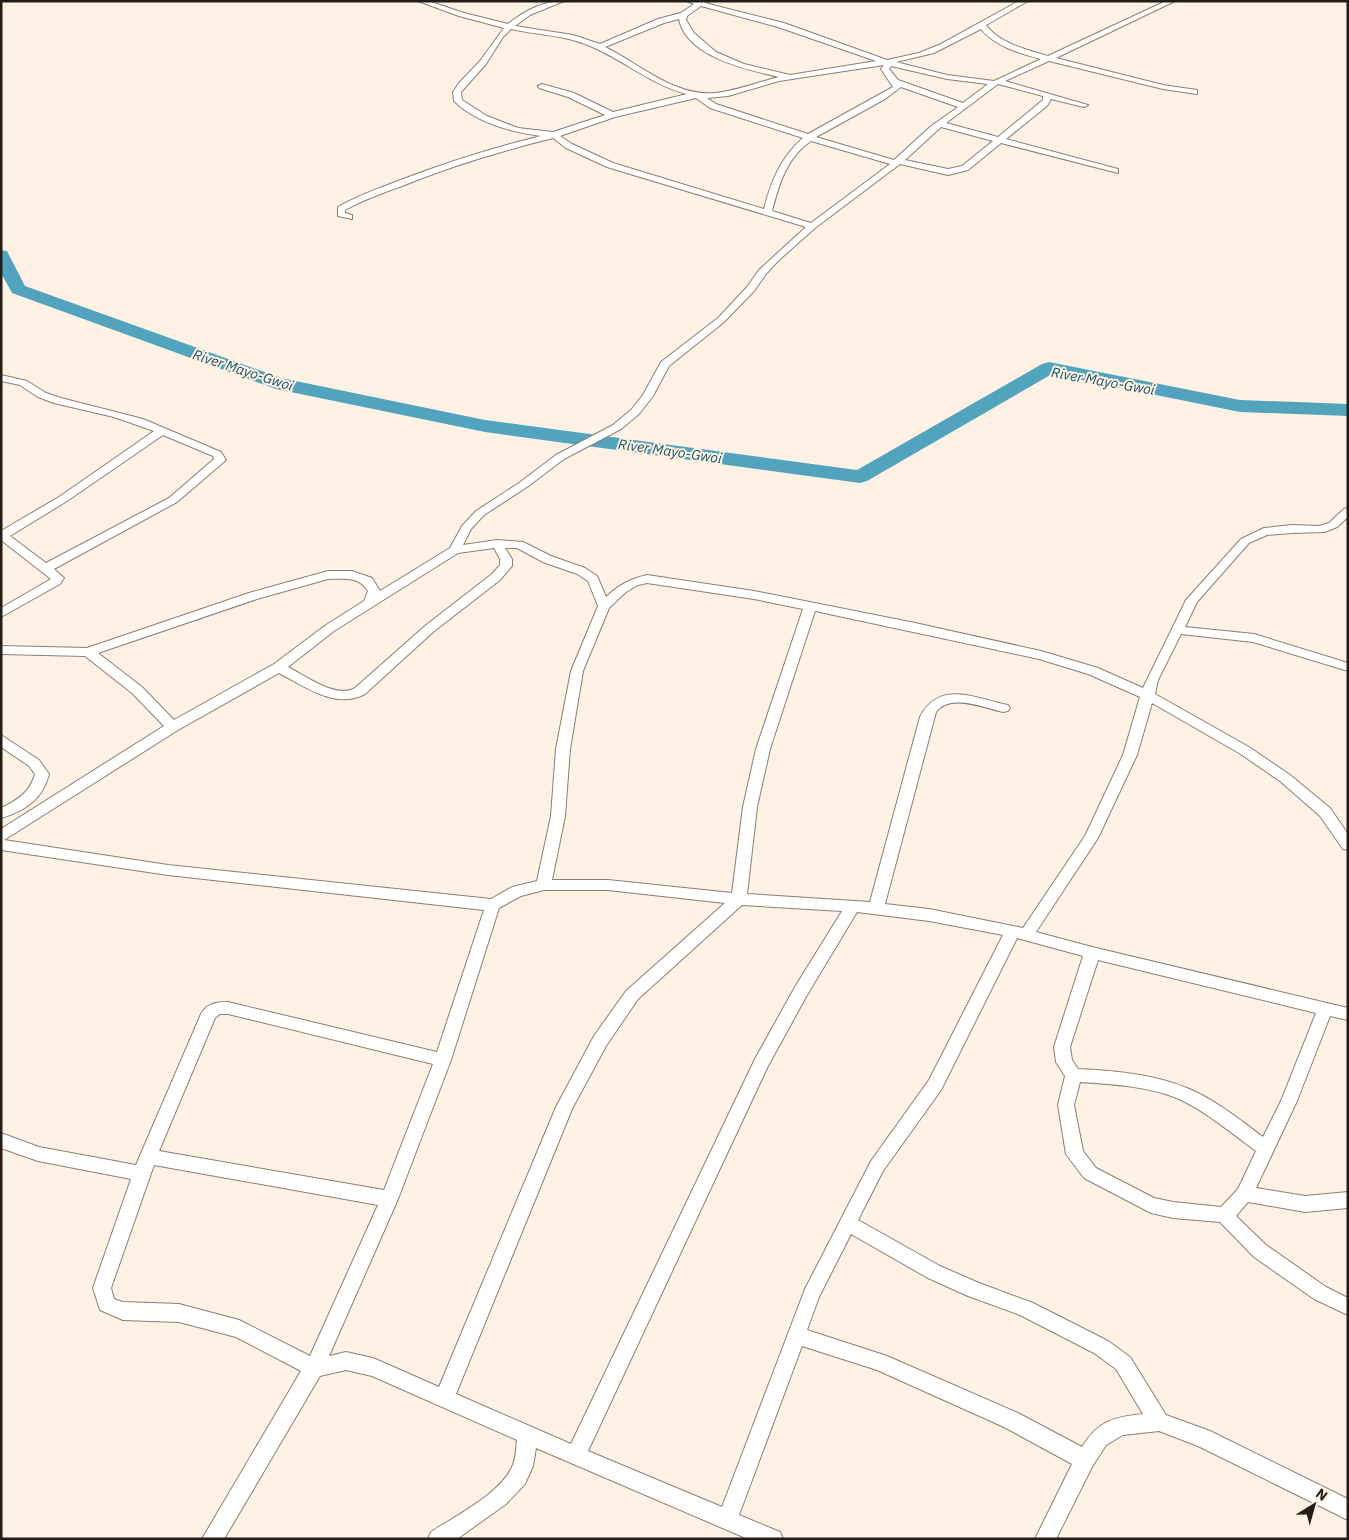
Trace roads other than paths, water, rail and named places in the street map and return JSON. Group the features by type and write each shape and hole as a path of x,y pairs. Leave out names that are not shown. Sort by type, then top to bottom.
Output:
{"street":[{"path":"421,1 450,13 578,39 600,47 645,75 697,95 713,106 811,138 898,162 939,170 956,171 965,168 1044,104 1047,96"},
{"path":"561,1 527,13 510,26 500,36 483,62 463,83 457,92 458,101 484,118 516,130 554,135 569,146 610,165 812,226"},
{"path":"690,1 702,2 781,25 889,63 947,77 997,83 1084,105"},
{"path":"349,217 341,214 340,209 431,171 494,150 554,135 612,115 674,99 697,95 716,95 792,77 854,66 889,63 932,51 1025,1"},
{"path":"455,550 466,528 480,513 523,485 560,457 617,427 635,412 648,396 665,364 721,320 750,289 762,272 812,226 898,162 939,124 997,83 1172,1"},
{"path":"600,47 661,21 684,15 702,2"},
{"path":"684,15 682,20 684,24 704,50 718,58 740,66 792,77"},
{"path":"981,24 987,32 1012,47 1047,58 1194,92"},
{"path":"767,212 782,168 800,146 826,126 898,88 885,69 889,63"},
{"path":"895,82 964,106"},
{"path":"542,86 571,95 612,115"},
{"path":"939,124 1115,171"},
{"path":"1,378 23,383 42,395 117,414 162,430 217,454 220,460 172,500 44,569"},
{"path":"1,613 56,581 58,578 2,536 63,499 162,430"},
{"path":"728,1518 812,1295 877,1166 935,1085 1019,933 1091,838 1130,755 1147,695 1192,600 1245,541 1264,532 1292,529 1321,530 1333,525 1346,516"},
{"path":"279,666 302,680 338,695 347,697 360,692 429,630 496,577 506,566 506,559 497,544"},
{"path":"1,836 173,727 279,666 330,628 455,550 497,544 519,545 547,559 581,571 593,579 604,606"},
{"path":"1,650 88,652 253,596 328,575 352,575 368,581 374,591 370,602"},
{"path":"544,885 558,816 563,749 577,671 604,606 622,589 634,582 647,579 754,595 810,606 1041,655 1093,671 1147,695 1244,750 1285,778 1325,812 1346,841"},
{"path":"444,1399 564,1107 600,1041 632,995 739,899 750,806 763,749 810,606"},
{"path":"1177,630 1254,638 1348,667"},
{"path":"88,652 137,690 173,727"},
{"path":"876,909 927,717 936,703 948,699 959,698 1003,708"},
{"path":"1,740 34,763 42,774 39,786 27,799 9,811 1,813"},
{"path":"1,845 168,870 493,904 517,891 544,885 608,884 739,899 853,906 929,915 1019,933 1092,953 1348,1014"},
{"path":"212,1539 314,1368 389,1199 444,1060 493,904"},
{"path":"576,1456 761,1064 801,991 853,906"},
{"path":"1092,953 1062,1047 1064,1062 1073,1074 1110,1077 1185,1094 1209,1108 1266,1148"},
{"path":"444,1060 228,1008 218,1008 209,1014 145,1166 102,1288 106,1304 123,1311 179,1313 238,1329 314,1368 346,1361 373,1367 527,1435 728,1518 773,1539"},
{"path":"1224,1215 1234,1207 1244,1194 1289,1101 1324,1009"},
{"path":"1073,1074 1066,1105 1075,1154 1090,1172 1151,1205 1173,1210 1224,1215 1260,1251 1320,1292 1348,1307"},
{"path":"1,1140 38,1154 145,1166 389,1199"},
{"path":"1244,1194 1306,1204 1348,1200"},
{"path":"848,1224 934,1272 974,1290 1026,1309 1101,1347 1123,1363 1159,1422"},
{"path":"796,1335 880,1362 1011,1420 1085,1460"},
{"path":"1045,1539 1085,1460 1099,1438 1121,1426 1159,1422 1204,1438 1348,1510"},
{"path":"438,1539 500,1495 515,1481 523,1467 527,1435"}],"waterway":[{"name":"River Mayo-Gwoi","path":"1,255 18,289 276,383 485,426 860,477 1049,368 1240,406 1348,410"}]}
